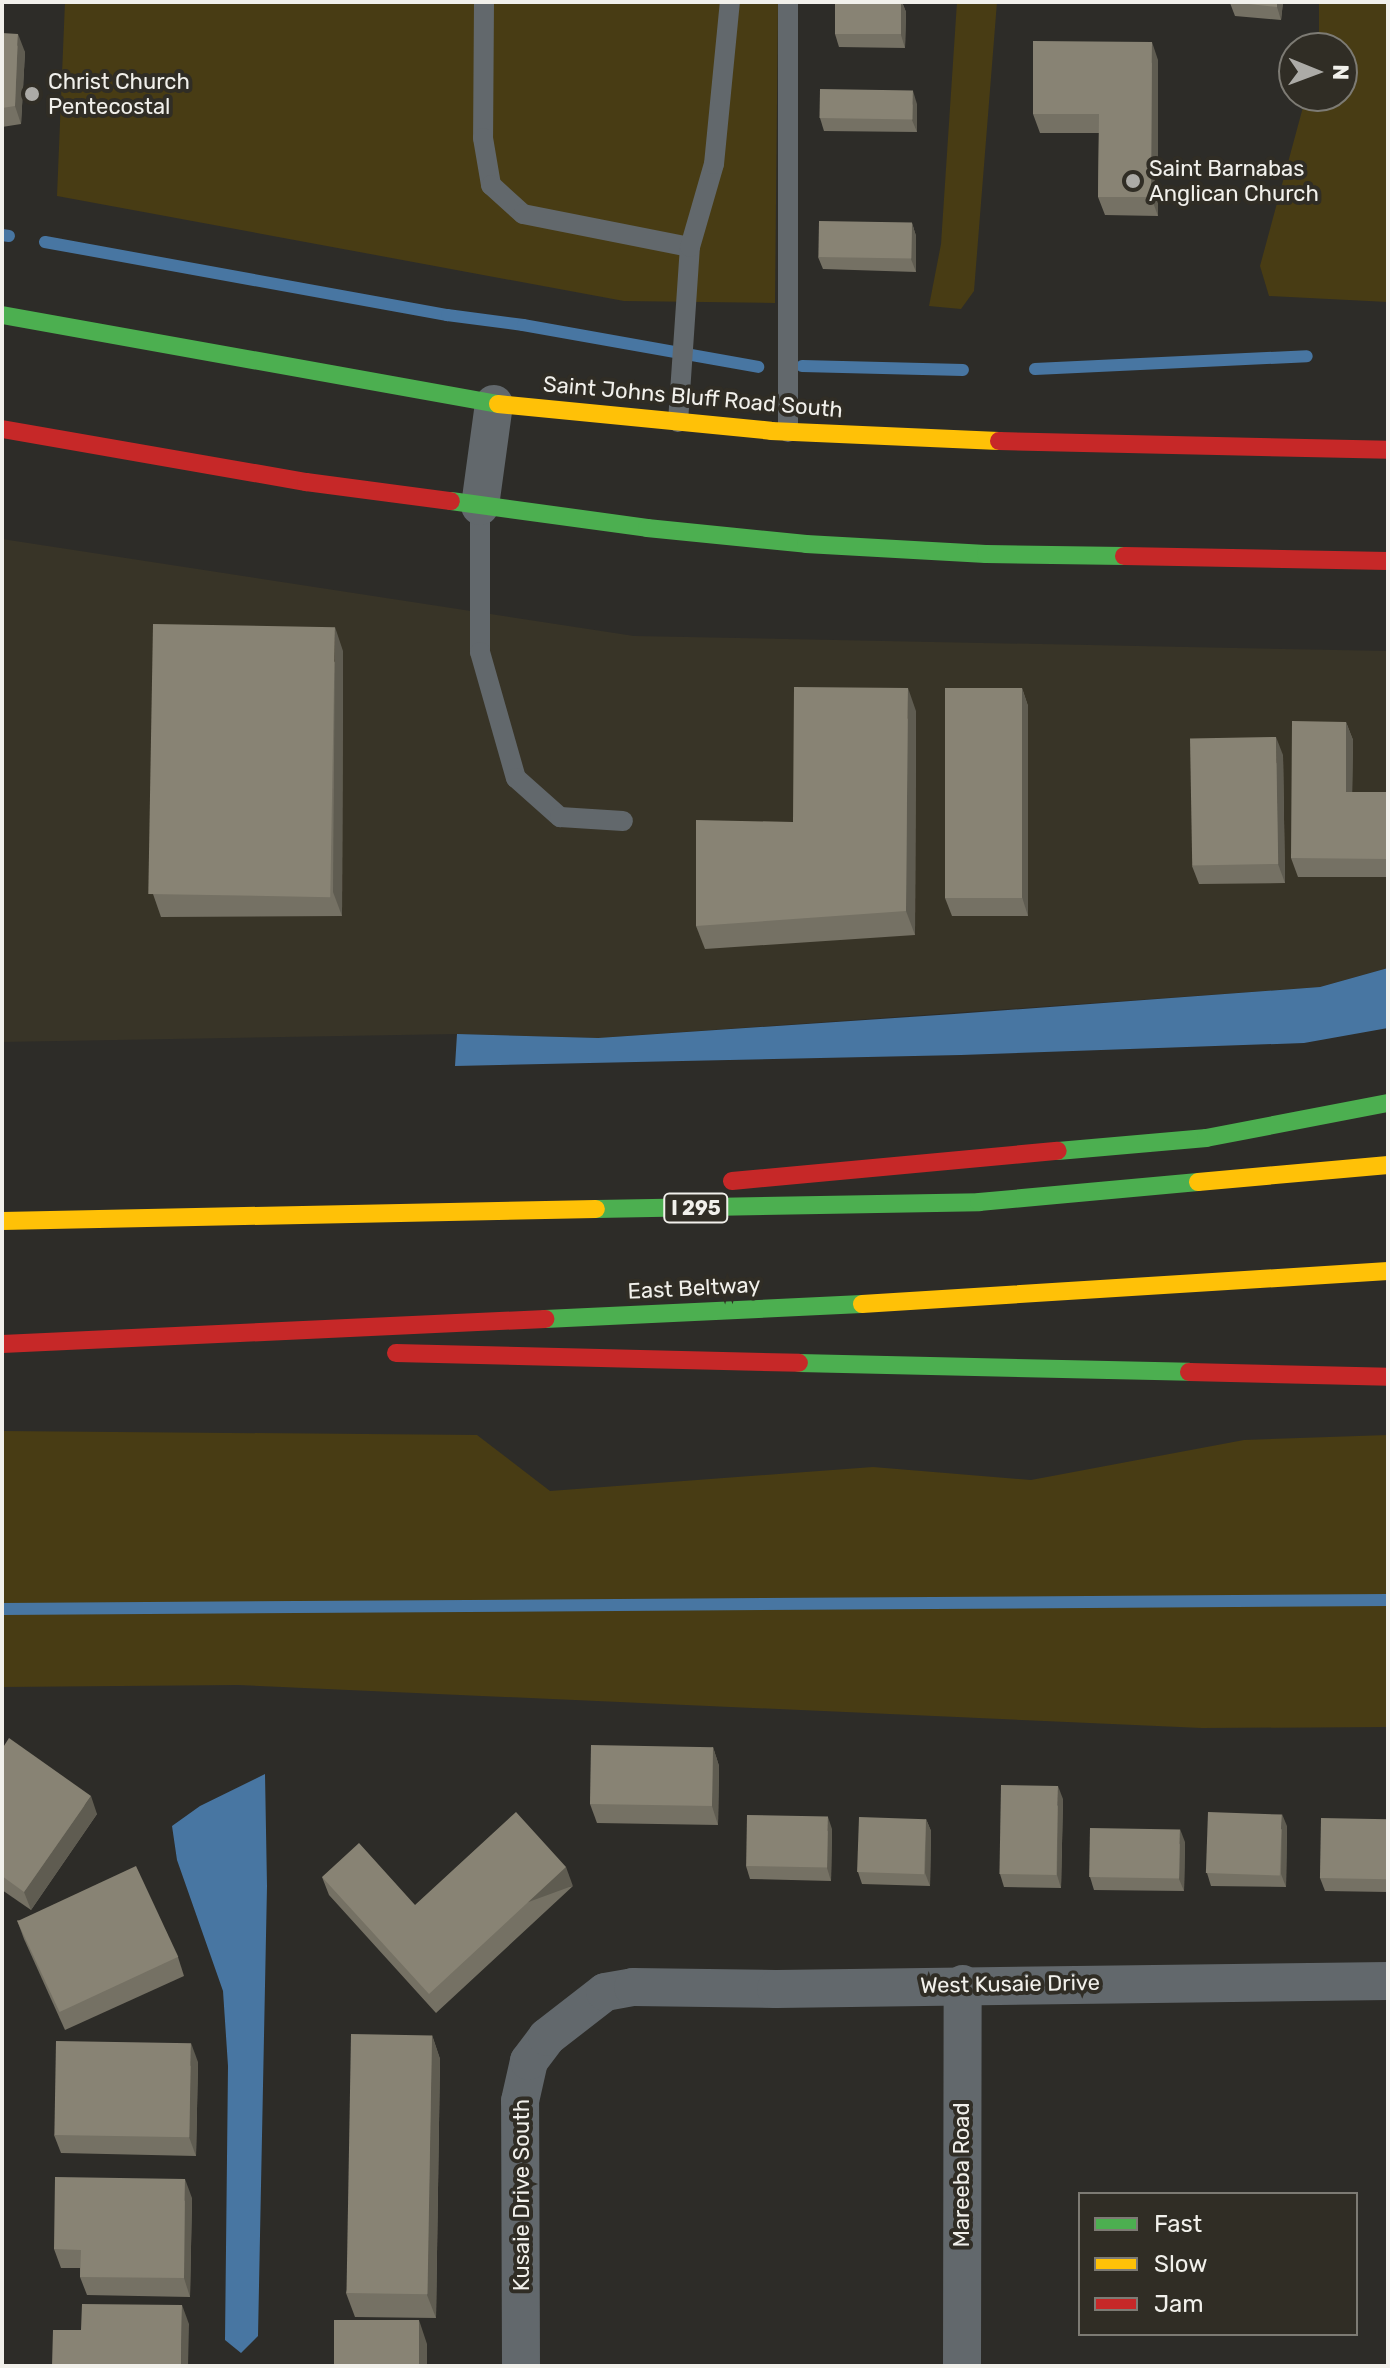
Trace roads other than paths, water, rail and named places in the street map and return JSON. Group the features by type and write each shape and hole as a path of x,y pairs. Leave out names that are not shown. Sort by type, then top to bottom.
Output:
{"main road":[{"name":"Saint Johns Bluff Road South","path":"2,315 494,404 678,422 788,432 1121,446 1388,450"},
{"path":"2,429 306,482 480,506 806,544 986,554 1388,561"},
{"path":"716,1182 1206,1138 1388,1103"},
{"name":"I 295","path":"2,1221 979,1202 1388,1165"},
{"path":"337,1216 637,1189"},
{"name":"East Beltway","path":"2,1344 931,1301 1388,1271"},
{"path":"38,1344 276,1350"},
{"path":"371,1353 1388,1377"}],"street":[{"path":"480,506 494,404"},
{"name":"West Kusaie Drive","path":"633,1987 776,1989 963,1984 1388,1981"},
{"name":"Mareeba Road","path":"962,2366 963,1984"},
{"name":"Kusaie Drive South","path":"521,2366 520,2101 529,2061 547,2037 570,2016 605,1992 633,1987"}],"lane":[{"path":"484,2 483,138 491,185 523,214 690,247"},
{"path":"678,422 690,247 714,164 730,2"},
{"path":"788,2 788,432"},
{"path":"480,506 480,652 516,778 560,817 623,821"}],"water":[{"path":"1388,968 1388,1028 1304,1043 961,1055 455,1066 457,1034 598,1038 954,1014 1320,987"},
{"path":"265,1774 267,1886 258,2336 241,2353 225,2340 228,2066 223,1991 177,1860 172,1826 200,1806"}],"waterway":[{"path":"2,235 9,236"},
{"path":"45,242 447,315 523,325 758,367"},
{"path":"1035,369 1307,356"},
{"path":"802,366 963,370"},
{"path":"2,1609 1388,1600"}],"place":[{"name":"Christ Church Pentecostal","path":"32,94"},
{"name":"Saint Barnabas Anglican Church","path":"1133,181"}]}
